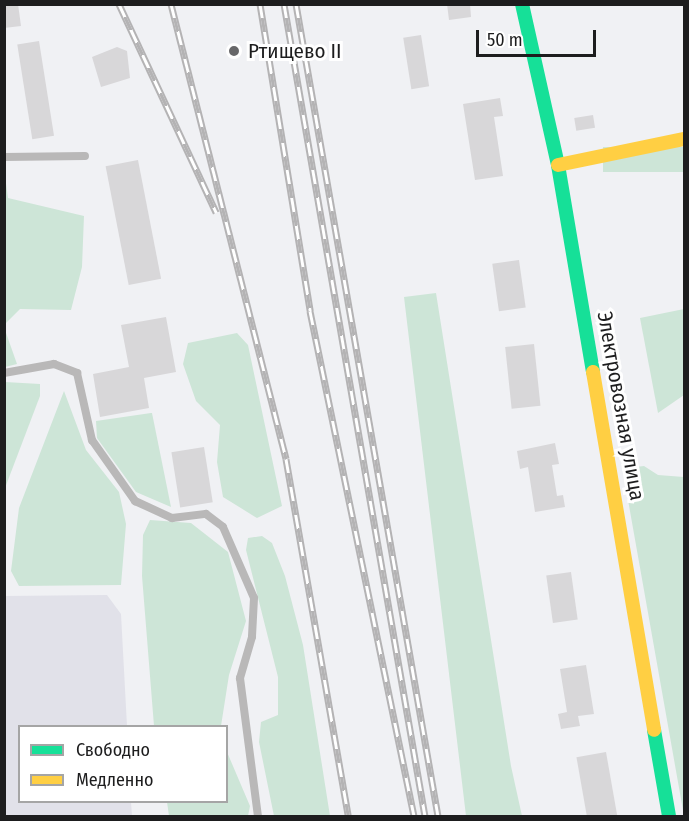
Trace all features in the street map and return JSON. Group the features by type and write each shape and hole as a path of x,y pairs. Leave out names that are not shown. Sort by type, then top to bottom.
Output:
{"street":[{"name":"Электровозная улица","path":"522,4 558,165 669,816"},
{"path":"558,165 684,139"}],"lane":[{"path":"4,157 85,156"},
{"path":"4,373 54,364 77,372 92,440 135,501 172,518 206,514 223,527 254,598 252,637 240,678 258,816"}],"shaded area":[{"path":"107,595 121,614 127,725 18,725 18,803 131,803 132,816 5,816 5,596"}],"green space":[{"path":"603,147 684,147 684,172 603,172"},
{"path":"5,176 8,198 84,216 82,267 71,310 20,309 5,324"},
{"path":"436,293 511,766 522,816 466,816 404,297"},
{"path":"684,309 684,395 658,413 640,318"},
{"path":"5,330 17,364 4,367"},
{"path":"237,333 248,345 282,506 257,518 223,497 217,462 220,425 196,401 183,364 188,343"},
{"path":"5,382 40,384 40,396 5,488"},
{"path":"64,391 86,450 119,492 126,524 121,585 19,586 11,571 19,508"},
{"path":"152,413 171,507 136,492 97,438 96,421"},
{"path":"644,466 658,475 684,477 684,816 625,483 628,468"},
{"path":"150,520 191,523 228,552 246,621 229,675 221,725 154,725 142,576 143,535"},
{"path":"262,536 272,543 285,576 303,645 330,816 274,816 259,742 261,722 278,715 278,677 246,550 248,538"},
{"path":"228,754 250,806 248,816 169,816 167,803 228,803"}],"building":[{"path":"4,4 18,4 21,26 4,28"},
{"path":"447,4 470,4 471,17 449,20"},
{"path":"421,35 429,86 411,89 403,38"},
{"path":"39,41 54,136 32,139 17,44"},
{"path":"117,47 127,51 130,78 101,87 92,57"},
{"path":"500,98 503,116 494,117 503,176 475,180 463,104"},
{"path":"593,115 595,128 576,131 574,118"},
{"path":"138,160 161,279 129,285 106,166"},
{"path":"519,260 526,308 499,311 492,264"},
{"path":"166,317 176,372 144,378 149,408 100,417 93,374 129,367 121,325"},
{"path":"534,344 540,406 512,409 505,347"},
{"path":"555,443 559,464 552,465 557,496 563,495 565,507 535,512 528,467 520,469 517,451"},
{"path":"204,447 213,502 180,507 171,452"},
{"path":"571,572 578,620 553,623 546,575"},
{"path":"586,665 594,714 578,716 580,726 561,729 558,714 567,712 560,669"},
{"path":"606,752 617,816 587,816 576,757"}],"railway":[{"path":"119,4 216,212"},
{"path":"171,4 286,459 348,816"},
{"path":"260,4 310,311 414,816"},
{"path":"284,4 425,816"},
{"path":"296,4 438,816"}],"traffic: fast":[{"path":"522,4 558,165 593,372"},
{"path":"654,730 669,816"}],"traffic: slow":[{"path":"558,165 684,139"},
{"path":"593,372 654,730"}],"place":[{"name":"Ртищево II","path":"234,51"}]}
